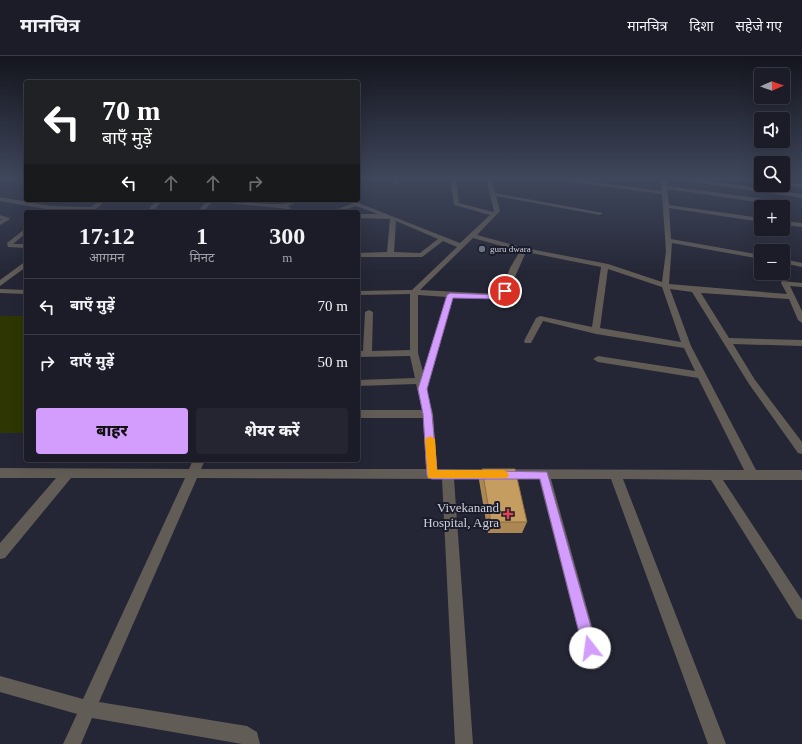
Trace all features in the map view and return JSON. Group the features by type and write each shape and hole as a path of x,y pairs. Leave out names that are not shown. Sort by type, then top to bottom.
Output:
{"street":[{"path":"372,210 461,246"},
{"path":"479,210 493,214"},
{"path":"432,475 428,414 414,353 414,292 496,210"},
{"path":"584,210 600,213"},
{"path":"666,210 668,240 665,286 687,346 752,474"},
{"path":"694,210 754,219"},
{"path":"360,216 391,217"},
{"path":"0,217 7,219 0,222"},
{"path":"390,254 391,217"},
{"path":"790,224 802,226"},
{"path":"24,232 9,244 10,246 24,246"},
{"path":"471,235 524,250 605,266 665,286 695,290 792,297"},
{"path":"360,254 422,255 443,238"},
{"path":"668,240 754,256"},
{"path":"360,293 414,292 498,297 503,295 514,268 524,250"},
{"path":"790,262 802,265"},
{"path":"0,284 24,265"},
{"path":"596,331 595,328 605,266"},
{"path":"802,285 785,283 802,320"},
{"path":"695,290 752,382 802,450"},
{"path":"0,291 24,292"},
{"path":"421,385 450,295"},
{"path":"369,312 363,354 414,353"},
{"path":"528,341 540,318 596,331 687,346"},
{"path":"726,341 802,343"},
{"path":"598,359 702,375"},
{"path":"360,383 421,385"},
{"path":"360,414 428,414"},
{"path":"72,744 198,462"},
{"path":"0,473 432,475 802,474"},
{"path":"0,553 67,474"},
{"path":"714,474 802,613"},
{"path":"448,475 464,744"},
{"path":"544,475 594,662"},
{"path":"615,475 717,744"},
{"path":"0,684 88,709 247,735 251,738 252,744"}],"green space":[{"path":"0,316 24,316 24,433 0,433"}],"building":[{"path":"482,469 515,469 527,522 491,522"}],"slow traffic":[{"path":"430,439 432,475 503,475"}],"place":[{"name":"guru dwara","path":"482,249"},
{"name":"Vivekanand Hospital, Agra","path":"508,514"}],"route":[{"path":"505,291 503,295 498,297 450,295 423,389 428,414 432,475 544,475 590,648"}]}
